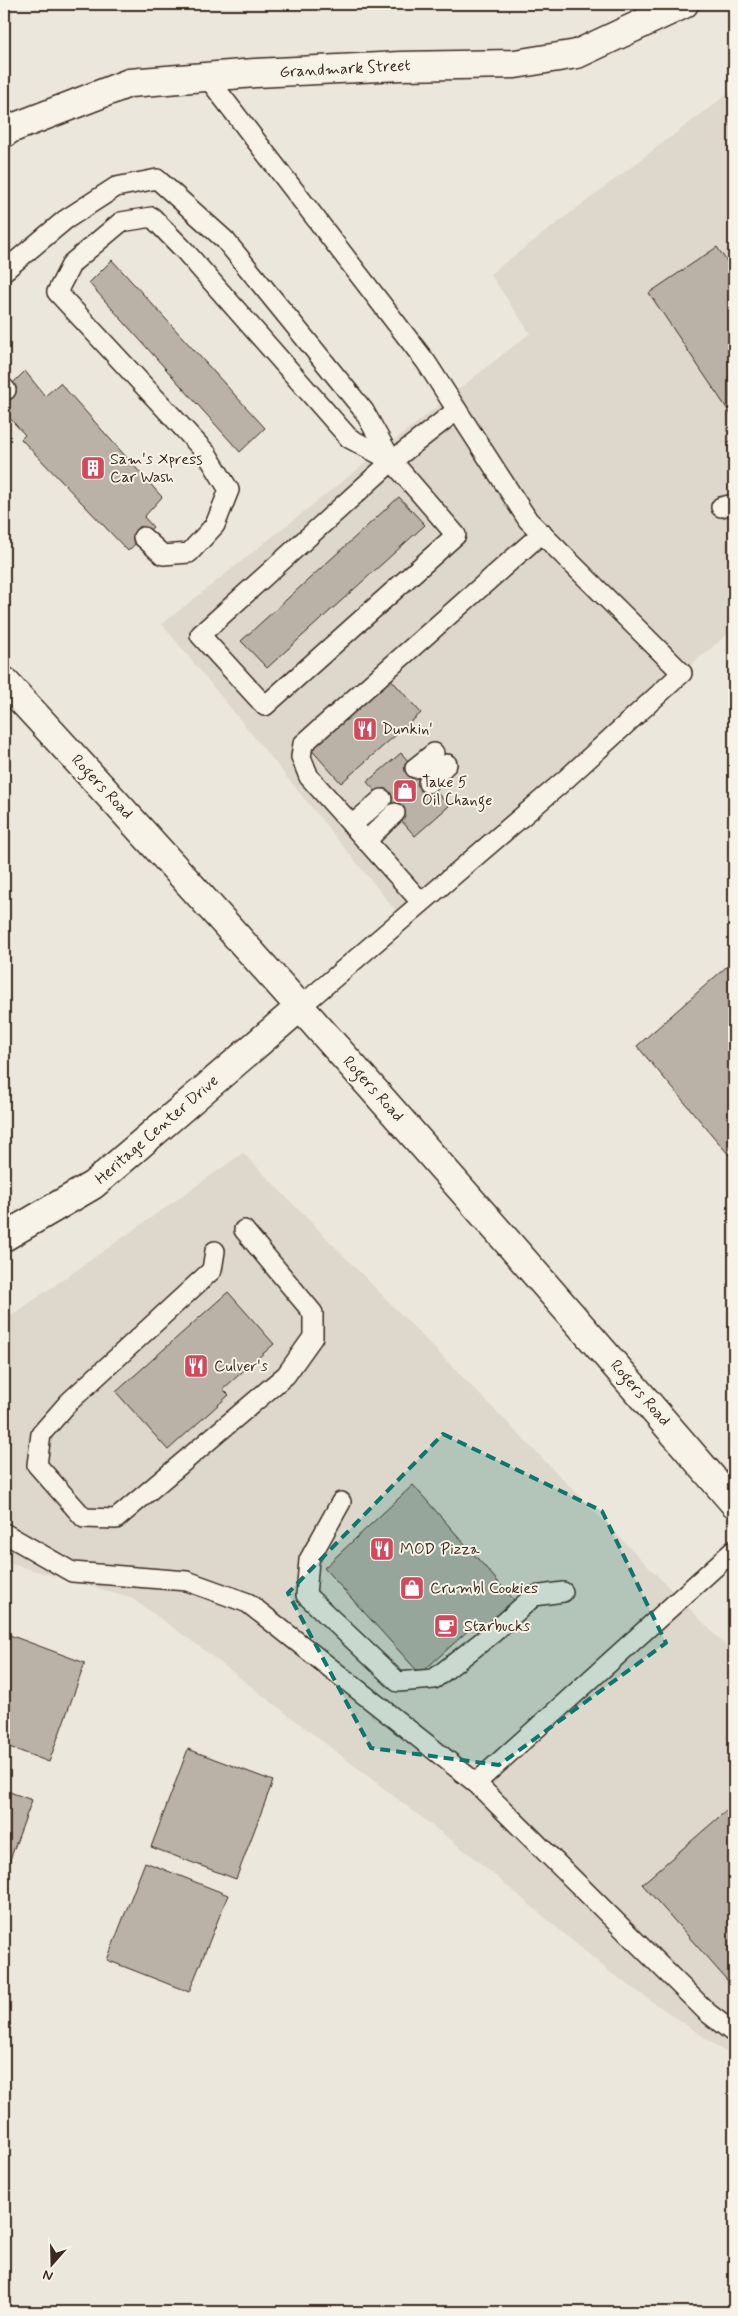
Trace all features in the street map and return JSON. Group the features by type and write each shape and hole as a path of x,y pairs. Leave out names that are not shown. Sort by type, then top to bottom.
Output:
{"main road":[{"name":"Grandmark Street","path":"4,133 129,83 401,66 515,64 577,54 684,4"},
{"name":"Rogers Road","path":"4,681 142,830 300,1007 510,1244 734,1503"},
{"name":"Heritage Center Drive","path":"4,1237 94,1185 300,1007"}],"lane":[{"path":"207,77 426,362 528,520 682,673 566,779 300,1007"},
{"path":"4,271 65,220 116,187 156,179 225,240 364,411 392,461 456,535 265,706 200,635 392,461 457,410"},
{"path":"143,537 163,555 189,553 215,525 230,490 207,454 57,292 72,263 121,222 152,218 184,250 349,438 392,461"},
{"path":"421,902 309,778 301,757 303,744 542,533"},
{"path":"415,768 440,758 428,783"},
{"path":"352,825 382,799"},
{"path":"366,841 395,813"},
{"path":"215,1251 212,1270 69,1402 41,1434 37,1465 84,1518 116,1519 286,1375 313,1337 313,1314 244,1230"},
{"path":"341,1502 309,1560 306,1595 398,1682 434,1679 493,1633 534,1596 563,1592"},
{"path":"4,1533 72,1572 187,1581 248,1603 476,1783 708,2012 734,2033"},
{"path":"476,1783 734,1550"}],"highlighted area":[{"path":"443,1434 602,1511 666,1643 499,1765 371,1748 288,1593"}],"shaded area":[{"path":"734,89 734,629 396,911 162,624 530,333 490,274"},
{"path":"243,1153 734,1654 734,2058 611,1973 473,1857 196,1644 130,1597 4,1562 4,1321"}],"building":[{"path":"717,247 734,272 734,419 649,293"},
{"path":"112,260 265,428 240,452 89,283"},
{"name":"Sam's Xpress Car Wash","path":"25,371 45,396 60,383 162,497 144,517 153,527 128,551 21,439 25,435 4,412 4,392"},
{"path":"399,497 425,525 267,668 241,641"},
{"name":"Dunkin'","path":"388,676 421,713 341,783 308,746"},
{"name":"Take 5 Oil Change","path":"401,753 449,806 415,836 367,782"},
{"path":"734,960 734,1161 637,1046"},
{"name":"Culver's","path":"228,1292 274,1344 223,1389 229,1395 168,1450 116,1392"},
{"path":"413,1485 515,1601 479,1633 472,1627 420,1674 324,1568"},
{"path":"4,1633 85,1663 49,1762 4,1745"},
{"path":"188,1749 273,1781 236,1879 151,1847"},
{"path":"4,1790 32,1800 4,1876"},
{"path":"734,1804 734,1988 642,1884"},
{"path":"145,1862 228,1895 189,1992 107,1960"}],"place":[{"name":"Sam's Xpress Car Wash","path":"93,468"},
{"name":"Dunkin'","path":"365,729"},
{"name":"Take 5 Oil Change","path":"405,791"},
{"name":"Culver's","path":"196,1366"},
{"name":"MOD Pizza","path":"382,1549"},
{"name":"Crumbl Cookies","path":"412,1588"},
{"name":"Starbucks","path":"446,1626"}]}
